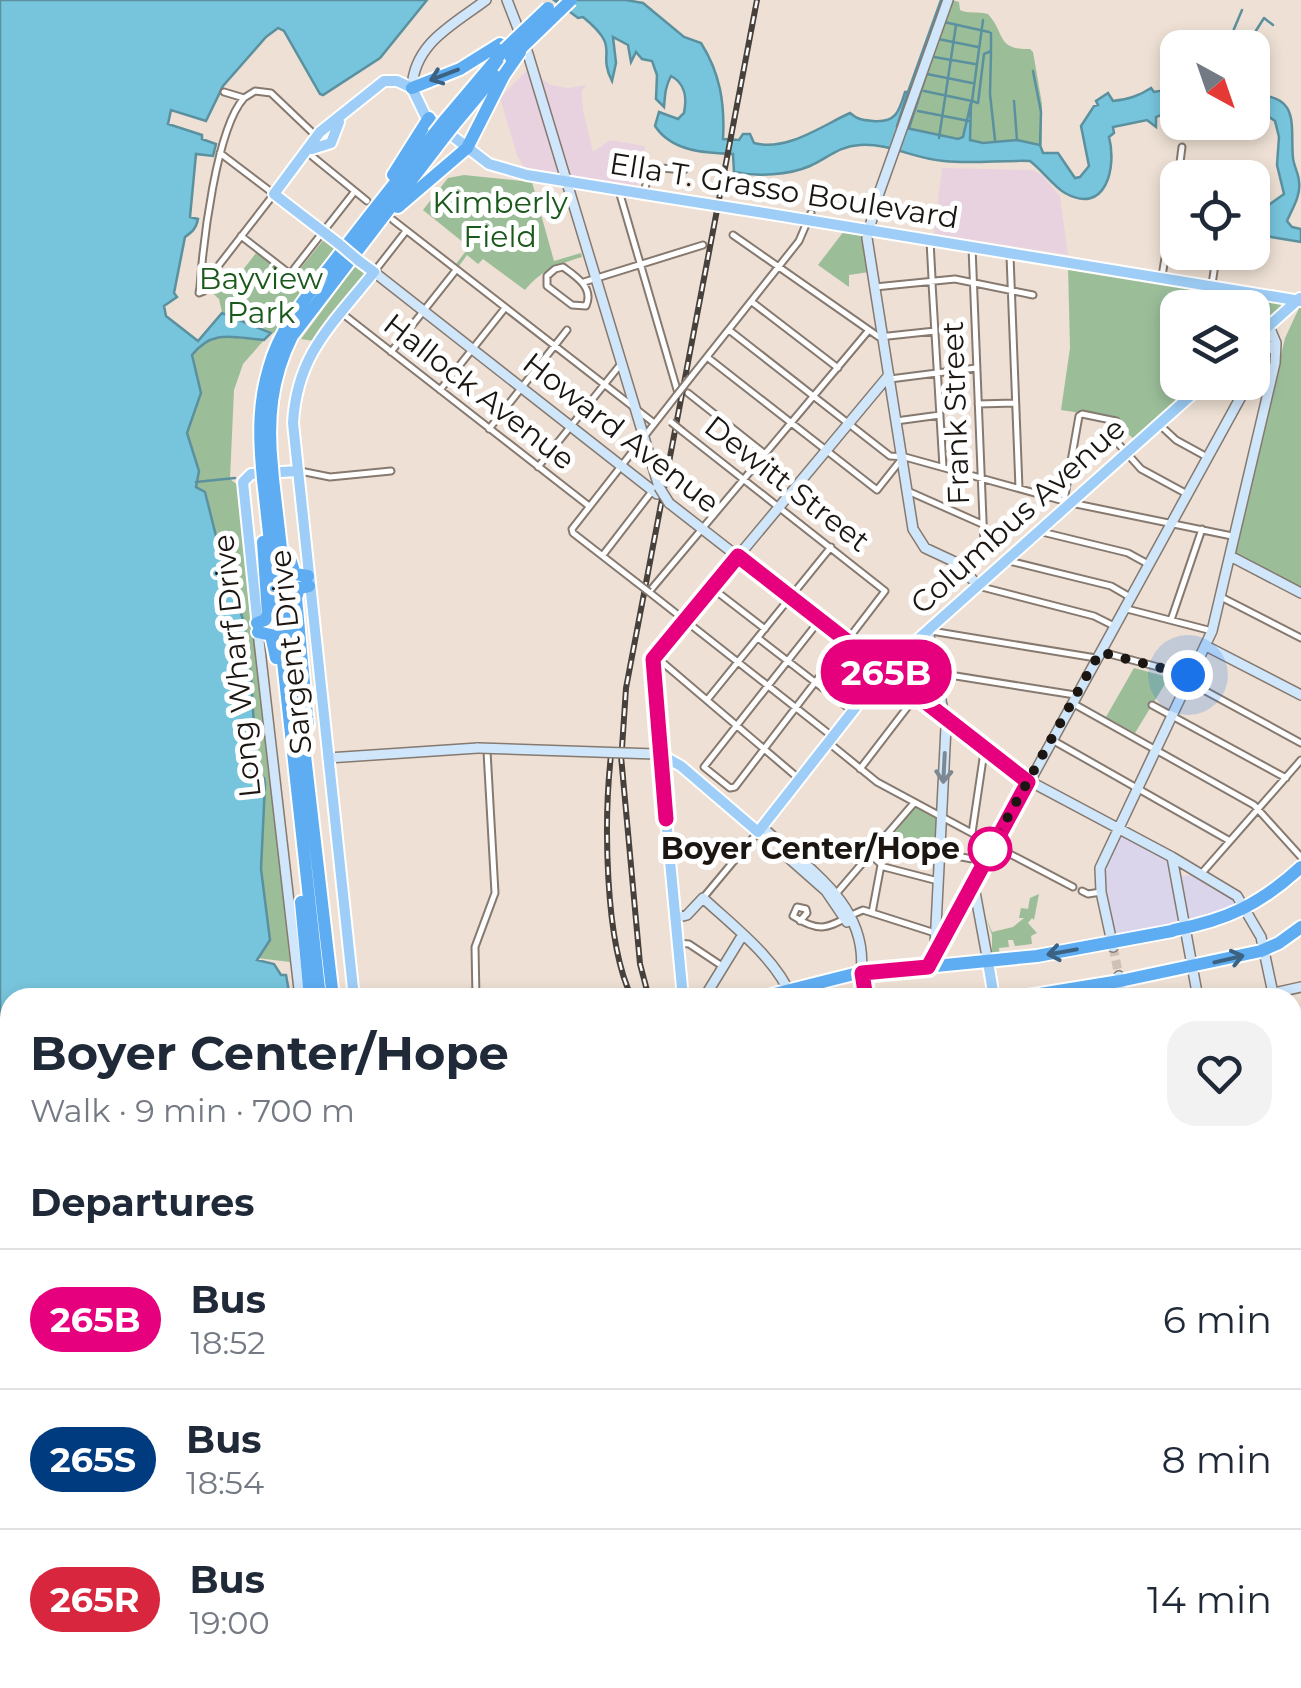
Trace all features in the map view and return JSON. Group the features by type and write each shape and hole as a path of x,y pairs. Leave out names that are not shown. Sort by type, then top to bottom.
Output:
{"highway":[{"path":"332,988 303,797 272,637 258,627 268,614 262,541 270,409 283,356 298,326 403,202 466,148 504,75 526,44 571,0"},
{"path":"359,254 448,123 506,50 552,4"},
{"path":"412,88 526,44"},
{"path":"358,230 428,118"},
{"path":"319,988 261,408 273,355 290,321 358,230 438,137"},
{"path":"268,473 283,500 290,564 295,574 308,581 296,598 308,723 301,902 309,988"},
{"path":"268,473 290,734"},
{"path":"816,988 862,976 1112,945 1218,921 1246,908 1299,872"},
{"path":"1068,988 1193,967 1265,950 1301,927"}],"main road":[{"path":"274,194 323,136 379,83 393,81 412,88 414,69 424,50 486,0"},
{"path":"507,0 528,54 566,182 589,280 620,364 656,491"},
{"path":"948,0 868,228 912,529 919,542 963,570 978,586"},
{"name":"Ella T. Grasso Boulevard","path":"412,88 428,118 490,164 510,171 793,217 810,216 1300,299"},
{"name":"Howard Avenue","path":"274,194 338,244 359,254 374,272 984,750 1028,782 1172,856 1230,891 1246,908"},
{"name":"Sargent Drive","path":"353,988 294,423 299,382 310,354 374,272"},
{"path":"1270,325 1300,299"},
{"path":"1112,945 1099,872 1212,631 1276,347 1270,329"},
{"path":"1270,352 1276,347"},
{"path":"682,988 657,754 652,667 655,656 890,377"},
{"name":"Columbus Avenue","path":"760,830 884,671 1186,400"},
{"path":"928,967 939,934 984,861 1238,400"},
{"name":"Long Wharf Drive","path":"296,471 255,473 243,482 299,988"},
{"path":"1230,556 1301,593"},
{"path":"928,630 945,718 939,934"},
{"path":"1206,646 1301,695"},
{"path":"328,758 521,746 657,754 684,761 760,830"},
{"path":"657,754 684,769 835,896 848,918 864,988"},
{"path":"663,784 670,766 684,769"},
{"path":"1172,856 1177,930 1193,967 1196,988"},
{"path":"1175,876 1199,873"},
{"path":"973,880 992,988"},
{"path":"703,898 780,976 786,988"},
{"name":"Columbus Avenue","path":"675,918 687,914 703,898"},
{"path":"1246,908 1265,950 1273,988"},
{"path":"710,988 742,936"},
{"path":"1119,978 1120,988"}],"street":[{"path":"274,194 201,287 220,153 241,101 256,91 271,93 298,120 323,136"},
{"path":"224,92 241,101"},
{"path":"1180,160 1182,147"},
{"path":"308,152 367,201"},
{"name":"Howard Avenue","path":"220,153 274,194"},
{"path":"644,193 650,168 684,170"},
{"path":"618,188 680,392 765,454"},
{"path":"241,236 290,274 355,191"},
{"path":"810,216 799,241 572,530 796,708 860,770 914,803 1074,886"},
{"path":"393,220 654,423"},
{"path":"374,272 406,231"},
{"path":"733,235 883,337 935,331"},
{"path":"930,239 943,467"},
{"path":"589,280 589,303 581,308 572,306 546,281 551,271 563,267 589,280 703,245"},
{"name":"Frank Street","path":"963,570 982,552 983,525 972,246"},
{"path":"1010,252 1019,488"},
{"path":"391,352 456,270"},
{"path":"1162,276 1163,270"},
{"path":"1212,284 1214,270"},
{"path":"875,287 955,279 1033,294"},
{"path":"752,302 838,368"},
{"path":"440,390 505,308"},
{"name":"Hallock Avenue","path":"341,313 589,506"},
{"path":"489,429 567,330"},
{"path":"729,330 890,456 1068,502 1235,536"},
{"path":"650,592 869,330"},
{"path":"707,357 876,490 902,458"},
{"path":"538,467 620,364"},
{"path":"890,377 976,368"},
{"path":"978,404 1015,403"},
{"name":"Dewitt Street","path":"661,414 885,590 847,642"},
{"path":"896,421 940,415"},
{"path":"1068,502 1080,415 1116,421 1115,440 1142,469 1186,494"},
{"path":"1159,424 1176,440 1207,458"},
{"name":"Long Wharf Drive","path":"296,471 330,478 391,471"},
{"path":"602,556 656,491"},
{"path":"907,491 983,525"},
{"path":"1170,620 1202,530"},
{"path":"1038,531 1128,553 1148,564"},
{"path":"708,700 831,547"},
{"path":"1006,560 1110,586 1130,597"},
{"path":"978,586 1094,616 1114,626"},
{"path":"712,588 765,629"},
{"path":"1220,597 1301,638"},
{"path":"1124,608 1212,631"},
{"path":"819,621 704,767 732,789 847,642"},
{"path":"928,630 1098,655 1190,679 1301,743"},
{"path":"758,638 853,712"},
{"path":"655,656 799,780"},
{"path":"937,674 1073,699 1259,808 1301,857"},
{"path":"860,770 916,696"},
{"path":"1152,705 1286,778"},
{"path":"1051,739 1230,841"},
{"path":"476,988 475,946 493,906 495,886 482,749"},
{"path":"972,833 984,750"},
{"path":"1199,873 1301,760"},
{"path":"835,896 914,803"},
{"name":"Columbus Avenue","path":"703,898 760,830"},
{"path":"940,853 984,861"},
{"path":"870,854 881,864 938,882"},
{"path":"872,913 881,864"},
{"path":"1082,891 1101,892"},
{"path":"800,921 825,928 861,910 939,934"},
{"path":"678,942 689,944 722,966"}],"shaded area":[{"path":"528,69 551,85 586,85 582,91 583,110 593,152 610,140 645,146 637,188 526,171 517,155 500,98"},
{"path":"942,168 1033,170 1042,175 1060,196 1068,255 934,234"},
{"path":"1121,833 1167,859 1180,925 1115,938 1104,870"},
{"path":"1196,874 1241,907 1187,925 1179,877"}],"green space":[{"path":"952,0 959,2 960,10 988,14 1007,44 1033,52 1042,104 1042,145 1017,140 969,140 970,109 963,138 934,137 906,126"},
{"name":"Kimberly Field","path":"464,175 532,182 554,261 581,253 582,257 537,277 525,290 483,259 478,264 467,255 459,266 456,264 469,247 423,210 448,178"},
{"path":"844,231 863,234 869,272 849,275 849,287 818,265"},
{"name":"Bayview Park","path":"325,238 336,247 301,292 277,334 222,312 219,299 206,287 214,278 229,288 256,253 291,280"},
{"name":"Bayview Park","path":"356,265 366,275 314,341 301,339"},
{"path":"1068,267 1213,290 1160,290 1160,400 1180,400 1135,440 1119,426 1120,419 1061,410 1070,348"},
{"path":"1270,299 1288,302 1270,318"},
{"path":"1300,306 1301,590 1235,556 1285,338"},
{"path":"211,337 264,340 243,364 234,390 230,479 239,486 290,962 257,958 270,940 261,869 265,784 257,774 244,623 228,572 225,546 216,536 206,492 196,487 198,470 187,433 201,393 192,355"},
{"path":"1134,668 1164,676 1171,674 1135,733 1106,717"},
{"path":"915,807 938,820 936,860 884,847"},
{"path":"1039,894 1034,920 1028,923 1037,933 1031,936 1032,944 1015,946 1013,940 1008,940 1009,947 999,948 1000,957 992,955 992,935 986,918 992,932 1013,927 1024,918 1019,918 1021,908 1028,909 1030,898"}],"water":[{"path":"0,0 427,0 380,58 323,95 284,31 278,28 223,86 206,121 171,110 168,124 216,144 213,156 196,154 190,217 198,219 185,237 174,293 177,297 164,306 166,316 198,341 222,313 271,333 264,340 216,338 192,355 201,393 187,433 199,471 196,487 205,492 216,536 225,546 228,572 244,623 257,774 265,784 261,869 270,940 257,960 274,964 281,975 286,975 288,988 0,988"},
{"path":"554,0 643,3 684,37 701,43 720,89 723,139 739,140 743,134 750,134 754,143 779,144 850,113 863,120 887,120 895,115 908,92 897,126 958,139 963,137 971,103 970,140 1017,140 1040,145 1043,153 1058,153 1075,178 1089,166 1081,126 1098,105 1096,101 1108,93 1113,101 1134,97 1151,88 1160,91 1160,115 1156,117 1156,127 1147,120 1113,127 1114,133 1109,137 1109,174 1099,193 1090,198 1065,193 1030,161 944,161 871,145 846,148 792,171 763,175 734,172 733,154 680,146 655,126 659,112 678,119 684,113 684,92 676,79 671,76 669,80 664,107 656,99 657,75 652,61 642,59 636,52 631,62 628,45 613,37 616,63 612,81 606,63 606,44 595,28 583,17 578,18"},
{"path":"1270,97 1286,106 1290,114 1299,187 1287,221 1301,229 1301,242 1270,236 1270,204 1284,194 1277,165 1279,137 1275,121 1270,118"}],"waterway":[{"path":"908,92 941,0"},
{"path":"1234,30 1242,10"},
{"path":"1256,30 1264,18 1273,25"},
{"path":"924,91 972,101 983,20"},
{"path":"944,22 989,32"},
{"path":"939,138 956,25"},
{"path":"970,107 972,101 978,103 984,54 991,51 991,33"},
{"path":"938,39 978,47"},
{"path":"909,128 937,42"},
{"path":"991,53 995,140"},
{"path":"934,57 975,64"},
{"path":"1033,71 1041,112 1040,145"},
{"path":"927,74 972,83"},
{"path":"1014,101 1017,140"},
{"path":"918,111 969,121"},
{"path":"196,482 235,478"}],"tunnel":[{"path":"1113,947 1119,976"}],"railway":[{"path":"622,748 626,688 757,0"},
{"path":"611,755 608,879 616,945 628,988"},
{"path":"621,756 640,964 646,988"}],"bus line":[{"name":"265B","path":"666,819 653,659 738,556 1028,782 928,967 862,973 864,988"}],"place":[{"name":"Boyer Center/Hope","path":"990,849"}],"route":[{"path":"990,849 1100,652 1188,675"}]}
